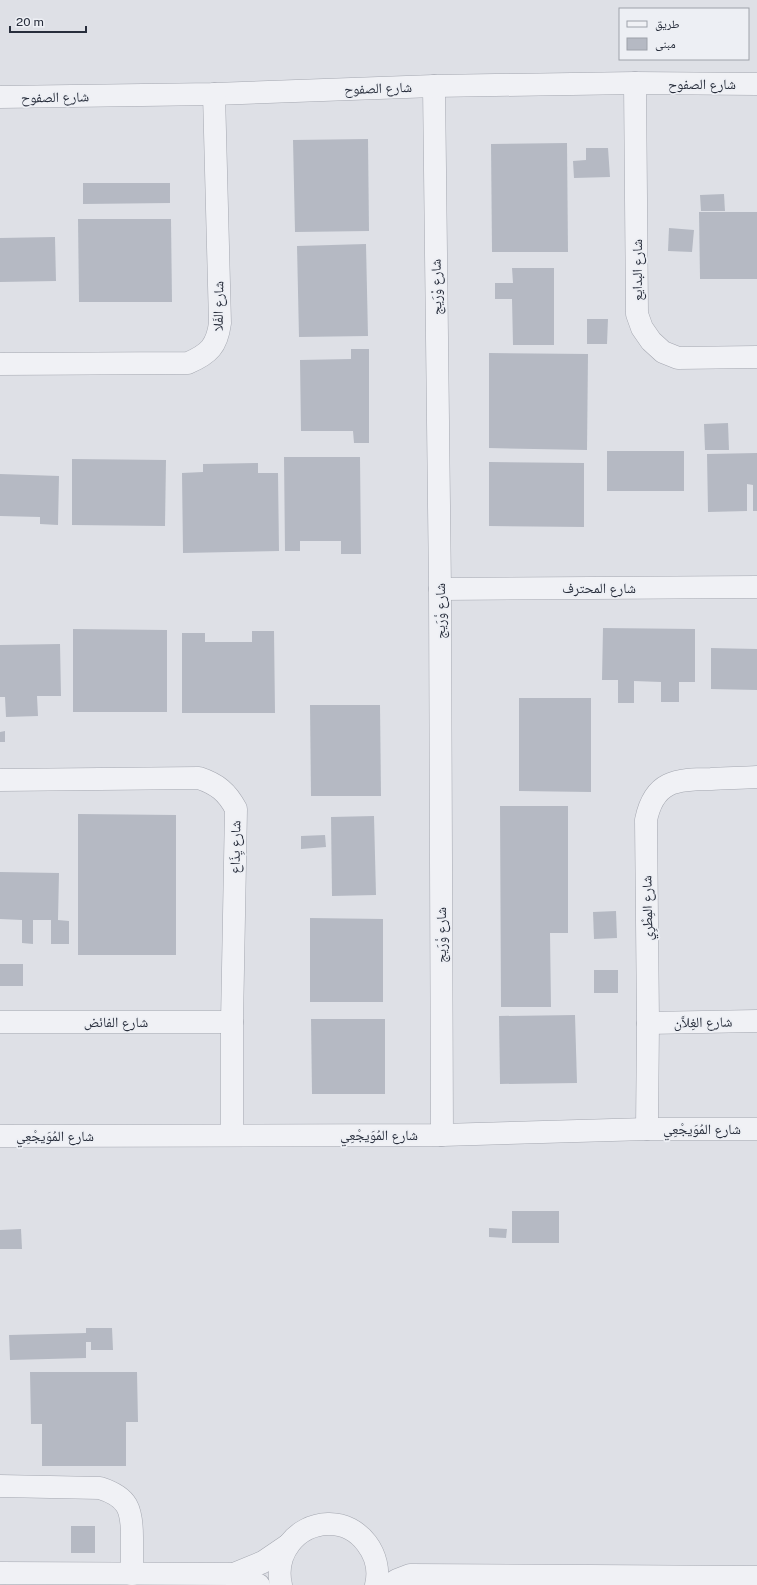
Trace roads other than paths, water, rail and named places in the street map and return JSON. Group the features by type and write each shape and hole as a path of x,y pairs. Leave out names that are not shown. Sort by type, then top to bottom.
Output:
{"street":[{"name":"شارع الصفوح","path":"0,97 214,94 434,86 635,83 757,84"},
{"name":"شارع البدايع","path":"635,83 637,314 642,328 651,341 663,352 678,358 757,357"},
{"name":"شارع وْرَيج","path":"434,86 440,589 442,1135"},
{"name":"شارع الفَلا","path":"0,364 188,363 201,357 211,349 218,336 220,323 214,94"},
{"name":"شارع المحترف","path":"440,589 757,587"},
{"name":"شارع يِذَاع","path":"0,780 199,778 216,785 230,797 236,809 232,1022 232,1135"},
{"name":"شارع المِطْرِي","path":"647,1129 648,1023 646,820 648,808 654,797 662,788 673,782 685,779 757,778"},
{"name":"شارع الغِلاَّن","path":"648,1023 757,1021"},
{"name":"شارع الفائض","path":"0,1022 232,1022"},
{"name":"شارع المُوَيجْعِي","path":"0,1136 442,1135 647,1129 757,1128"},
{"path":"0,1486 100,1488 112,1492 122,1499 132,1516 132,1574"},
{"path":"0,1572 234,1574 263,1562 288,1545 299,1533 313,1526 329,1524 345,1527 359,1535 388,1563 410,1575"},
{"path":"281,1585 279,1576 281,1560 288,1545"},
{"path":"370,1546 376,1560 378,1576 376,1585"},
{"path":"234,1574 259,1585"},
{"path":"389,1585 410,1575 757,1577"}]}
